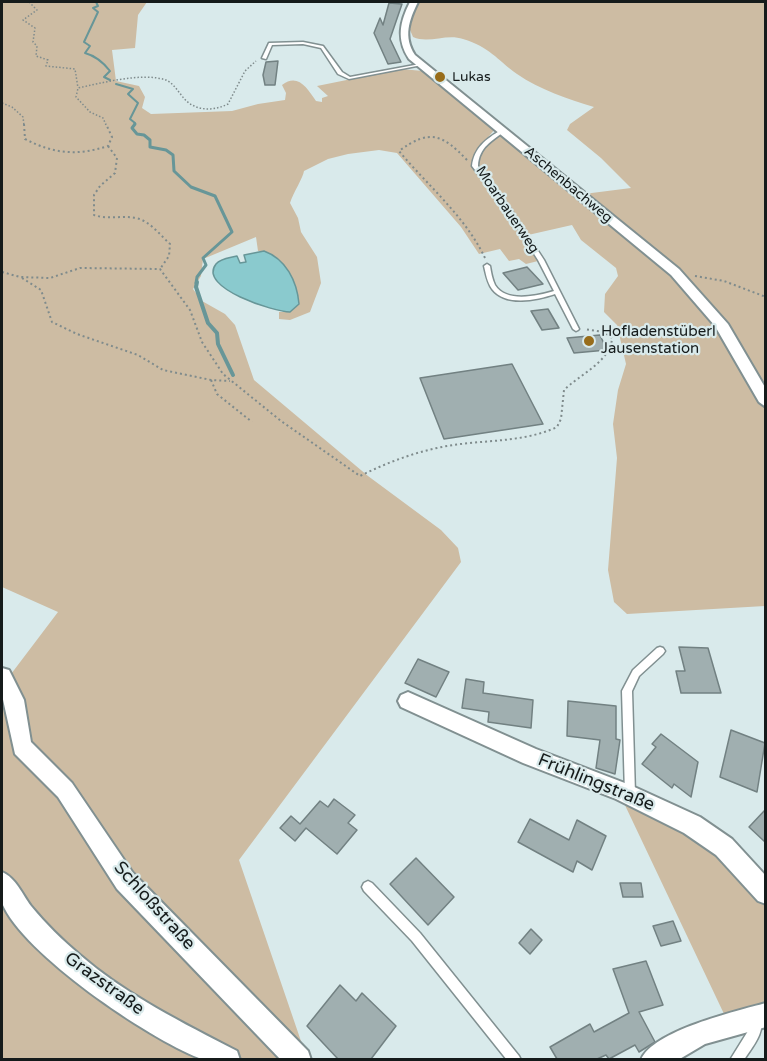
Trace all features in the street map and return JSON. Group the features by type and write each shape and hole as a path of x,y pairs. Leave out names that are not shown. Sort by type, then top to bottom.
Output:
{"street":[{"name":"Aschenbachweg","path":"414,2 405,24 404,42 407,51 420,65 675,272 720,324 765,402"},
{"name":"Schloßstraße","path":"2,676 14,700 22,747 65,790 125,881 299,1059"},
{"name":"Frühlingstraße","path":"408,701 482,735 672,814 711,836 724,847 765,893"},
{"name":"Grazstraße","path":"2,883 20,912 40,935 109,992 136,1010 228,1059"},
{"path":"653,1059 700,1033 761,1017"}],"lane":[{"path":"264,58 270,44 303,43 322,47 340,73 350,78 420,65"},
{"name":"Moarbauerweg","path":"502,131 481,147 476,155 475,163 478,173 525,236 576,329"},
{"path":"487,266 493,286 501,293 528,299 557,292"},
{"path":"630,795 627,691 636,673 660,651"},
{"path":"368,887 416,937 515,1059"},
{"path":"736,1059 754,1033 761,1017"}],"path":[{"path":"2,104 12,107 23,117 25,139 44,150 64,155 90,153 108,146 112,137 103,118 90,112 76,97 78,88 75,69 46,66 48,60 36,56 37,46 33,42 35,28 23,20 37,10 29,2"},
{"path":"78,88 124,80 167,80 175,86 185,100 197,107 209,110 228,104 244,71 252,63 264,58"},
{"path":"475,163 466,159 448,140 441,137 414,142 399,151 476,240 487,266"},
{"path":"108,146 117,158 115,173 96,189 92,202 94,215 108,220 136,218 149,224 170,244 169,256 160,269"},
{"path":"2,272 20,277 50,278 80,268 160,269"},
{"path":"160,269 190,310 202,342 223,374 281,421 360,476 417,452 538,434 557,427 561,419 564,390 607,356 613,346 612,340 606,334 576,329"},
{"path":"675,272 724,281 765,297"},
{"path":"20,277 41,290 52,322 77,334 138,355 163,370 211,381 231,381"},
{"path":"211,381 216,394 252,422"}],"shaded area":[{"path":"2,2 147,2 138,15 135,48 112,50 116,81 139,86 145,97 142,108 151,114 232,111 285,100 286,93 282,85 293,81 302,84 316,101 322,102 322,98 328,96 317,86 401,69 423,71 495,129 474,154 473,166 538,261 526,264 519,259 509,261 500,249 479,254 461,227 397,153 379,150 328,159 304,171 291,199 290,203 298,218 301,232 317,257 321,283 310,312 290,320 279,319 279,312 290,312 299,304 280,262 267,252 258,251 256,237 203,259 201,276 193,289 202,301 225,314 235,325 254,380 368,476 441,530 458,548 461,562 239,860 303,1047 292,1059 2,1059 2,686 58,612 2,587"},
{"path":"419,2 765,2 765,606 627,614 614,602 608,570 617,458 613,424 618,390 626,364 617,325 604,312 605,294 618,276 616,268 581,240 572,225 528,235 478,166 482,152 488,144 500,136 507,138 576,195 631,188 601,158 567,130 570,124 594,107 535,85 472,42 457,37 419,39 413,37 408,25"},
{"path":"623,801 691,829 765,900 765,1009 725,1016"}],"water":[{"path":"264,251 278,259 293,279 299,304 290,312 269,308 240,297 217,282 213,273 216,264 223,259 237,256 240,263 246,262 244,255"}],"building":[{"path":"389,3 402,4 390,39 401,62 388,64 374,33 380,18 383,25"},
{"path":"278,61 275,85 265,85 263,75 266,62"},
{"path":"527,267 543,284 518,290 503,273"},
{"path":"548,309 559,328 542,330 531,311"},
{"name":"Hofladenstüberl Jausenstation","path":"600,335 607,350 574,353 567,338"},
{"path":"512,364 543,424 444,439 420,378"},
{"path":"679,647 708,648 721,693 681,693 676,671 685,671"},
{"path":"418,659 449,672 436,697 405,683"},
{"path":"466,679 484,682 483,693 533,700 531,728 488,722 489,712 462,708"},
{"path":"568,701 616,706 616,739 620,740 615,774 596,768 600,740 567,736"},
{"path":"731,730 765,743 757,792 720,777"},
{"path":"661,734 698,762 691,797 674,784 672,788 642,764 656,747 652,744"},
{"path":"334,799 355,815 348,823 357,830 337,854 306,828 295,841 280,828 291,816 300,824 320,801 328,807"},
{"path":"765,810 765,842 749,827"},
{"path":"530,819 569,840 577,820 606,836 592,870 577,861 573,872 518,842"},
{"path":"416,858 454,897 428,925 390,884"},
{"path":"620,883 641,883 643,897 623,897"},
{"path":"673,921 681,941 661,946 653,926"},
{"path":"531,929 542,940 530,954 519,943"},
{"path":"646,961 663,1005 639,1012 655,1042 639,1052 635,1045 609,1059 606,1055 597,1059 557,1059 550,1047 590,1024 594,1032 629,1013 613,969"},
{"path":"340,985 356,1001 362,993 396,1026 371,1059 338,1059 307,1026"}],"waterway":[{"path":"96,2 98,6 93,8 98,12 84,42 90,46 85,53 105,65 110,71 104,77 110,80"},
{"path":"116,84 133,89 128,94 138,103 130,119 135,123 134,125"},
{"path":"135,124 132,128 137,134 144,135 150,140 150,147 166,150 173,155 174,171 191,187 215,196 232,232 203,258 206,265 197,277 196,283"},
{"path":"197,282 196,287 208,323 217,333 218,344 233,375"}],"place":[{"name":"Lukas","path":"440,77"},
{"name":"Hofladenstüberl Jausenstation","path":"589,341"}]}
